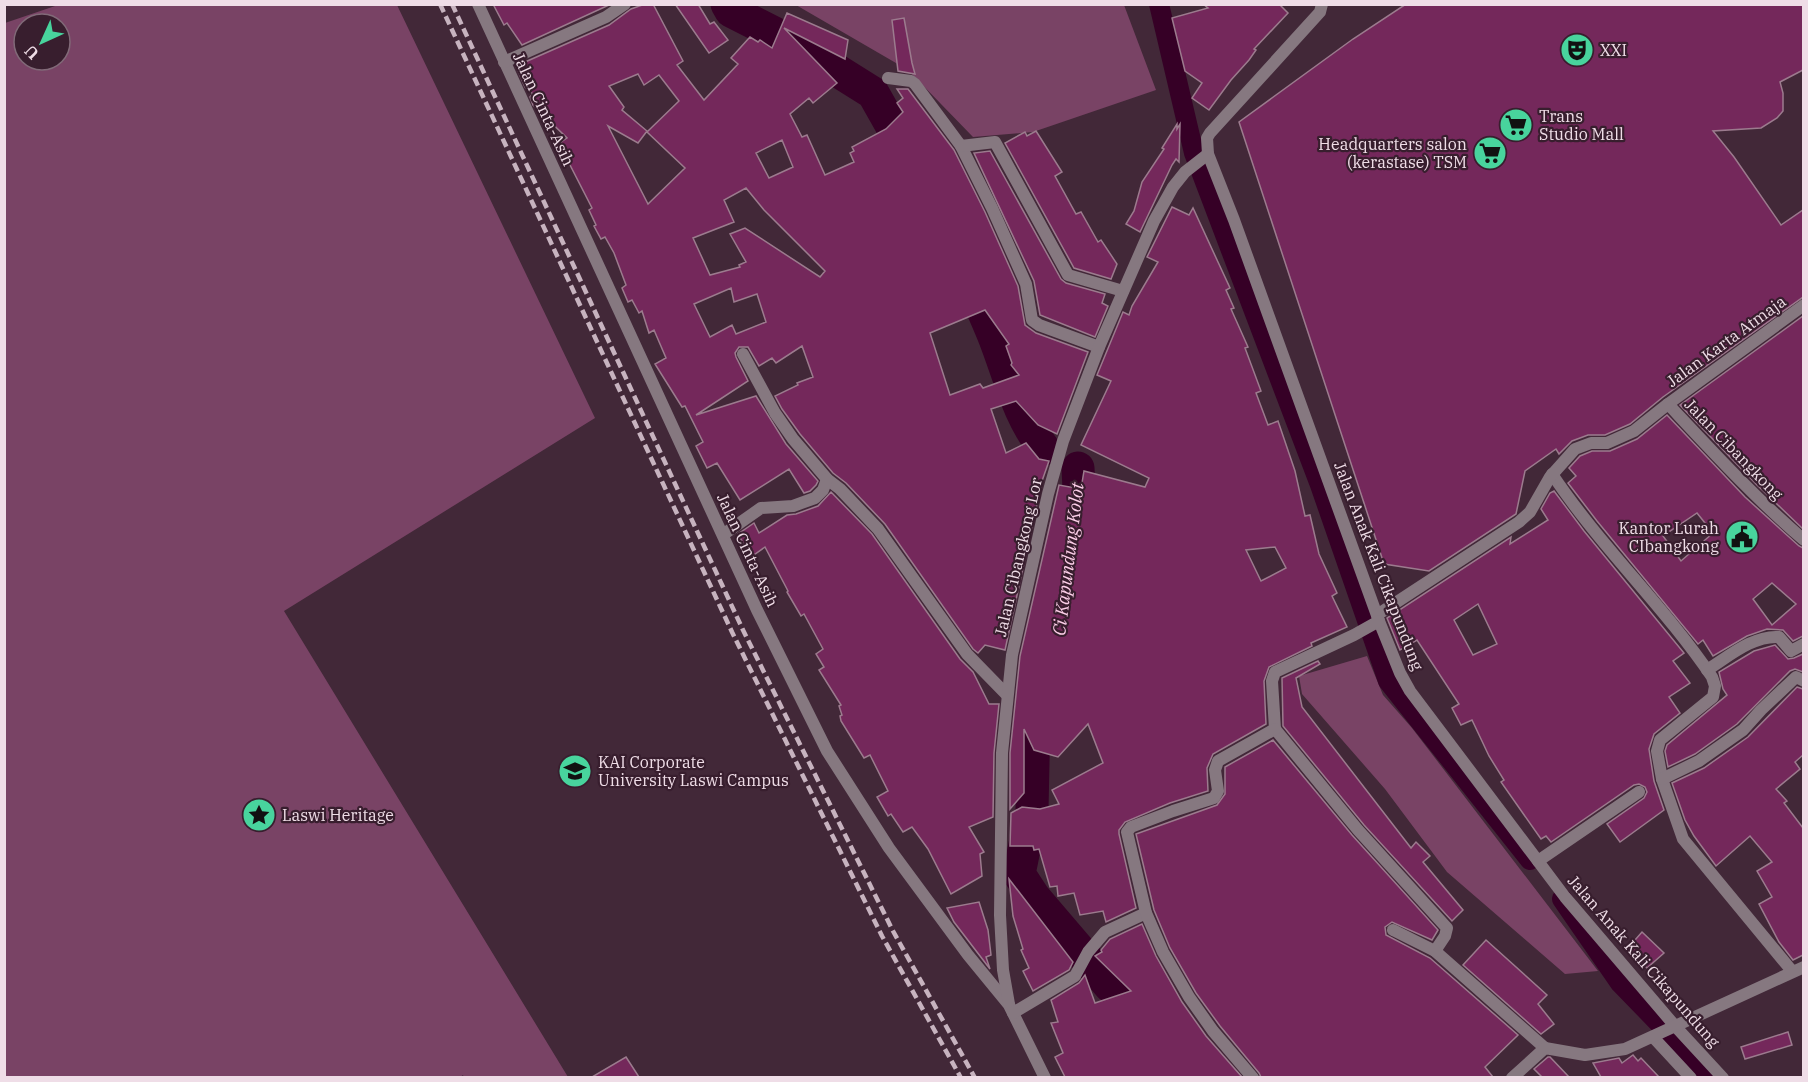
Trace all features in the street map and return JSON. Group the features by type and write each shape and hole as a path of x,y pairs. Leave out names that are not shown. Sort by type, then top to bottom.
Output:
{"street":[{"name":"Jalan Cinta-Asih","path":"478,4 782,661 838,768 889,848 1011,1009 1045,1077"},
{"path":"504,62 606,17 625,4"},
{"path":"1205,156 1207,138 1320,12 1322,4"},
{"path":"888,78 911,81 915,84 961,146 1026,284 1032,320 1039,325 1099,347"},
{"path":"961,146 994,142 1068,275 1123,291"},
{"name":"Jalan Cibangkong Lor","path":"1011,1009 1003,970 1000,915 1002,753 1012,655 1048,494 1063,441 1099,347 1162,206 1173,187 1205,156"},
{"name":"Jalan Anak Kali Cikapundung","path":"1205,156 1234,220 1376,621 1410,691 1665,1032 1724,1077"},
{"name":"Jalan Karta Atmaja","path":"1275,729 1272,681 1275,672 1354,635 1519,522 1530,512 1552,474 1575,449 1583,445 1607,443 1634,431 1803,305"},
{"path":"743,354 775,413 793,439 827,479 840,489 878,529 967,654 1007,695"},
{"name":"Jalan Cibangkong","path":"1668,404 1736,477 1803,540"},
{"path":"1393,930 1435,951 1545,1048 1586,1055 1626,1049 1798,969 1683,839 1662,779 1657,751 1660,740 1713,697 1715,686 1707,670 1679,631 1631,577 1552,474"},
{"path":"724,534 761,508 793,506 815,498 823,490 827,479"},
{"path":"1707,670 1752,643 1765,638 1779,637 1791,651 1803,644"},
{"path":"1662,779 1699,761 1749,726 1761,710 1796,677 1803,681"},
{"path":"1253,1077 1214,1031 1189,997 1168,962 1146,913 1128,839 1128,830 1173,811 1214,798 1218,791 1215,770 1218,761 1275,729 1358,830 1447,927 1446,936 1435,951"},
{"path":"1538,861 1639,792"},
{"path":"1011,1009 1071,979 1079,972 1085,957 1105,932 1146,913"},
{"path":"1665,1032 1691,1077"},
{"path":"1512,1077 1545,1048"}],"shaded area":[{"path":"58,5 397,5 595,418 284,611 568,1077 464,1078 463,1075 459,1078 5,1077 5,23 12,21 12,72 72,72 72,12 37,12"},
{"path":"796,5 1124,5 1156,90 1033,132 973,137 908,70"},
{"path":"1367,656 1383,695 1412,728 1598,971 1565,974 1447,872 1385,789 1302,694 1299,676"}],"building":[{"path":"493,4 609,5 522,45 507,23 504,25"},
{"path":"653,4 683,61 677,65 704,100 738,64 731,58 750,37 772,48 787,13 848,40 845,59 784,28 837,83 813,103 809,98 790,114 802,137 807,135 825,175 854,162 850,153 854,151 852,147 886,129 903,112 897,103 903,98 897,89 908,89 954,150 985,212 1018,286 1025,325 1036,333 1088,352 1057,434 1038,425 1016,401 991,409 1006,453 1026,443 1039,459 1049,461 1042,481 1005,650 985,645 978,653 973,649 885,524 846,483 833,473 782,409 775,396 813,377 802,346 776,363 772,358 759,366 748,347 739,347 735,353 736,357 748,381 696,415 756,396 786,444 818,481 816,485 804,493 789,469 740,500 717,463 707,468 696,446 703,442 685,406 682,407 655,364 666,358 654,330 649,333 642,311 639,313 632,300 628,302 622,288 626,285 614,253 605,237 601,239 594,226 596,225 589,210 592,208 561,142 567,138 533,105 530,97 533,94 525,87 516,66 609,25 631,9","holes":["638,74 644,85 659,75 679,101 647,132 685,168 648,204 608,126 638,143 647,131 622,110 624,107 609,86","782,140 793,167 769,178 756,153","746,188 764,210 825,271 820,277 745,228 730,234 746,262 739,265 740,267 710,275 693,238 734,222 724,200","731,288 734,302 757,294 766,322 736,334 732,325 710,337 694,304","985,310 1009,344 1006,346 1011,365 1019,375 983,388 980,384 950,395 930,333"]},
{"path":"675,4 698,4 710,24 714,22 728,40 709,53"},
{"path":"1203,4 1279,4 1288,13 1254,49 1256,50 1249,60 1209,110 1192,98 1202,83 1185,71 1172,18 1208,8"},
{"path":"1406,4 1803,4 1803,70 1780,82 1783,93 1783,111 1777,118 1761,128 1713,131 1781,225 1803,210 1803,297 1663,397 1630,424 1605,435 1588,435 1572,441 1559,454 1556,449 1525,471 1516,514 1429,571 1384,564 1239,122 1353,39"},
{"path":"904,18 915,74 898,71 892,20"},
{"path":"1177,124 1177,129 1180,124 1179,162 1176,159 1172,165 1140,232 1126,224 1134,211 1142,182"},
{"path":"1036,131 1062,172 1055,176 1076,214 1081,212 1098,242 1101,240 1117,264 1111,279 1074,268 1005,143 1025,132 1027,136"},
{"path":"990,151 1061,279 1066,283 1105,294 1102,303 1108,306 1095,337 1040,315 1034,281 974,153"},
{"path":"1172,207 1189,215 1193,208 1230,288 1226,290 1234,308 1231,309 1248,347 1245,348 1261,391 1256,393 1268,425 1278,421 1295,471 1305,516 1310,515 1319,554 1337,593 1332,596 1347,627 1311,643 1312,646 1269,667 1264,681 1266,724 1213,754 1207,768 1208,791 1170,803 1125,822 1119,834 1136,908 1106,922 1103,911 1080,915 1074,893 1058,896 1057,886 1050,887 1039,849 1034,850 1033,846 1010,846 1011,813 1022,807 1040,809 1059,804 1052,790 1103,763 1088,724 1058,757 1034,750 1024,729 1024,793 1010,809 1010,753 1020,656 1059,485 1081,489 1084,471 1145,487 1149,478 1081,445 1111,381 1097,375 1123,312 1129,315 1158,262 1147,257","holes":["1275,547 1286,568 1261,581 1246,550"]},
{"path":"1803,316 1803,529 1680,405"},
{"path":"1667,415 1745,497 1803,548 1803,636 1793,641 1783,630 1767,629 1747,636 1713,656 1703,640 1698,644 1568,483 1576,476 1569,468 1580,456 1592,451 1610,451 1637,439","holes":["1697,513 1713,533 1681,561 1663,536","1772,583 1796,604 1772,625 1753,599"]},
{"path":"1554,491 1684,653 1673,661 1690,683 1669,697 1680,713 1654,734 1649,749 1654,781 1664,810 1620,842 1607,824 1644,798 1647,792 1645,787 1639,784 1634,785 1551,842 1546,836 1541,839 1501,782 1504,780 1489,756 1472,720 1461,725 1452,708 1459,704 1417,640 1400,650 1387,618 1511,537 1510,544 1548,520 1541,509 1550,493","holes":["1478,604 1497,644 1473,655 1454,620"]},
{"path":"831,492 872,534 960,659 973,672 989,704 999,704 994,753 993,817 969,827 984,852 980,854 982,876 951,894 928,849 912,827 903,832 891,814 888,816 877,797 888,791 870,755 864,758 841,721 839,706 841,705 819,670 824,667 816,654 823,649 804,614 801,616 787,592 765,547 751,557 738,534 754,523 759,533 787,515 818,506"},
{"path":"1775,645 1788,659 1803,654 1803,672 1795,669 1790,671 1737,724 1695,754 1668,767 1665,751 1667,745 1727,695 1723,689 1719,672 1754,651"},
{"path":"1318,661 1320,664 1296,678 1302,707 1411,848 1416,842 1430,856 1423,862 1463,910 1452,921 1364,825 1283,726 1282,678"},
{"path":"1797,687 1803,689 1803,755 1795,762 1800,769 1776,789 1787,801 1784,803 1803,828 1803,955 1793,960 1779,942 1759,904 1772,897 1757,871 1772,862 1750,836 1716,866 1685,820 1672,783 1704,768 1748,737"},
{"path":"1273,740 1352,835 1438,930 1432,940 1392,922 1385,927 1386,935 1430,958 1518,1035 1485,1067 1493,1077 1261,1077 1196,993 1170,948 1154,910 1136,834 1217,805 1225,794 1225,767"},
{"path":"1009,879 1073,962 1069,970 1033,991 1023,971 1029,968 1021,950 1023,949 1013,916"},
{"path":"979,902 988,930 991,955 986,957 990,969 954,922 947,908"},
{"path":"1142,924 1156,956 1182,1002 1206,1036 1242,1077 1065,1077 1055,1057 1063,1053 1051,1023 1058,1022 1051,1000 1079,983 1085,975 1095,1003 1131,991 1095,956 1102,952 1101,950 1110,939"},
{"path":"1642,932 1664,953 1647,968 1628,948"},
{"path":"1486,940 1547,995 1538,1004 1554,1024 1541,1034 1463,965"},
{"path":"1788,1032 1792,1045 1745,1059 1741,1047"},
{"path":"1633,1055 1638,1061 1641,1058 1659,1077 1601,1077 1593,1063 1619,1058 1622,1063"},
{"path":"626,1057 639,1077 592,1077"},
{"path":"1548,1057 1569,1077 1542,1077 1534,1069"}],"waterway":[{"name":"Ci Kapundung Kolot","path":"727,4 731,11 790,41 873,93 912,162"},
{"path":"1159,4 1194,153 1320,485 1388,681 1530,860"},
{"name":"Ci Kapundung Kolot","path":"965,270 992,330 1021,410 1044,449"},
{"name":"Ci Kapundung Kolot","path":"1070,533 1079,489 1078,468"},
{"name":"Ci Kapundung Kolot","path":"1038,703 1034,715 1032,810 1019,874 1034,897 1110,986 1153,1013 1200,1078"},
{"path":"1562,899 1620,983 1712,1078"}],"railway":[{"path":"440,4 732,632 882,936 961,1078"},
{"path":"452,4 743,630 893,931 975,1078"}],"place":[{"name":"XXI","path":"1577,50"},
{"name":"Trans Studio Mall","path":"1516,125"},
{"name":"Headquarters salon (kerastase) TSM","path":"1490,153"},
{"name":"Kantor Lurah CIbangkong","path":"1742,537"},
{"name":"KAI Corporate University Laswi Campus","path":"575,771"},
{"name":"Laswi Heritage","path":"259,815"}]}
